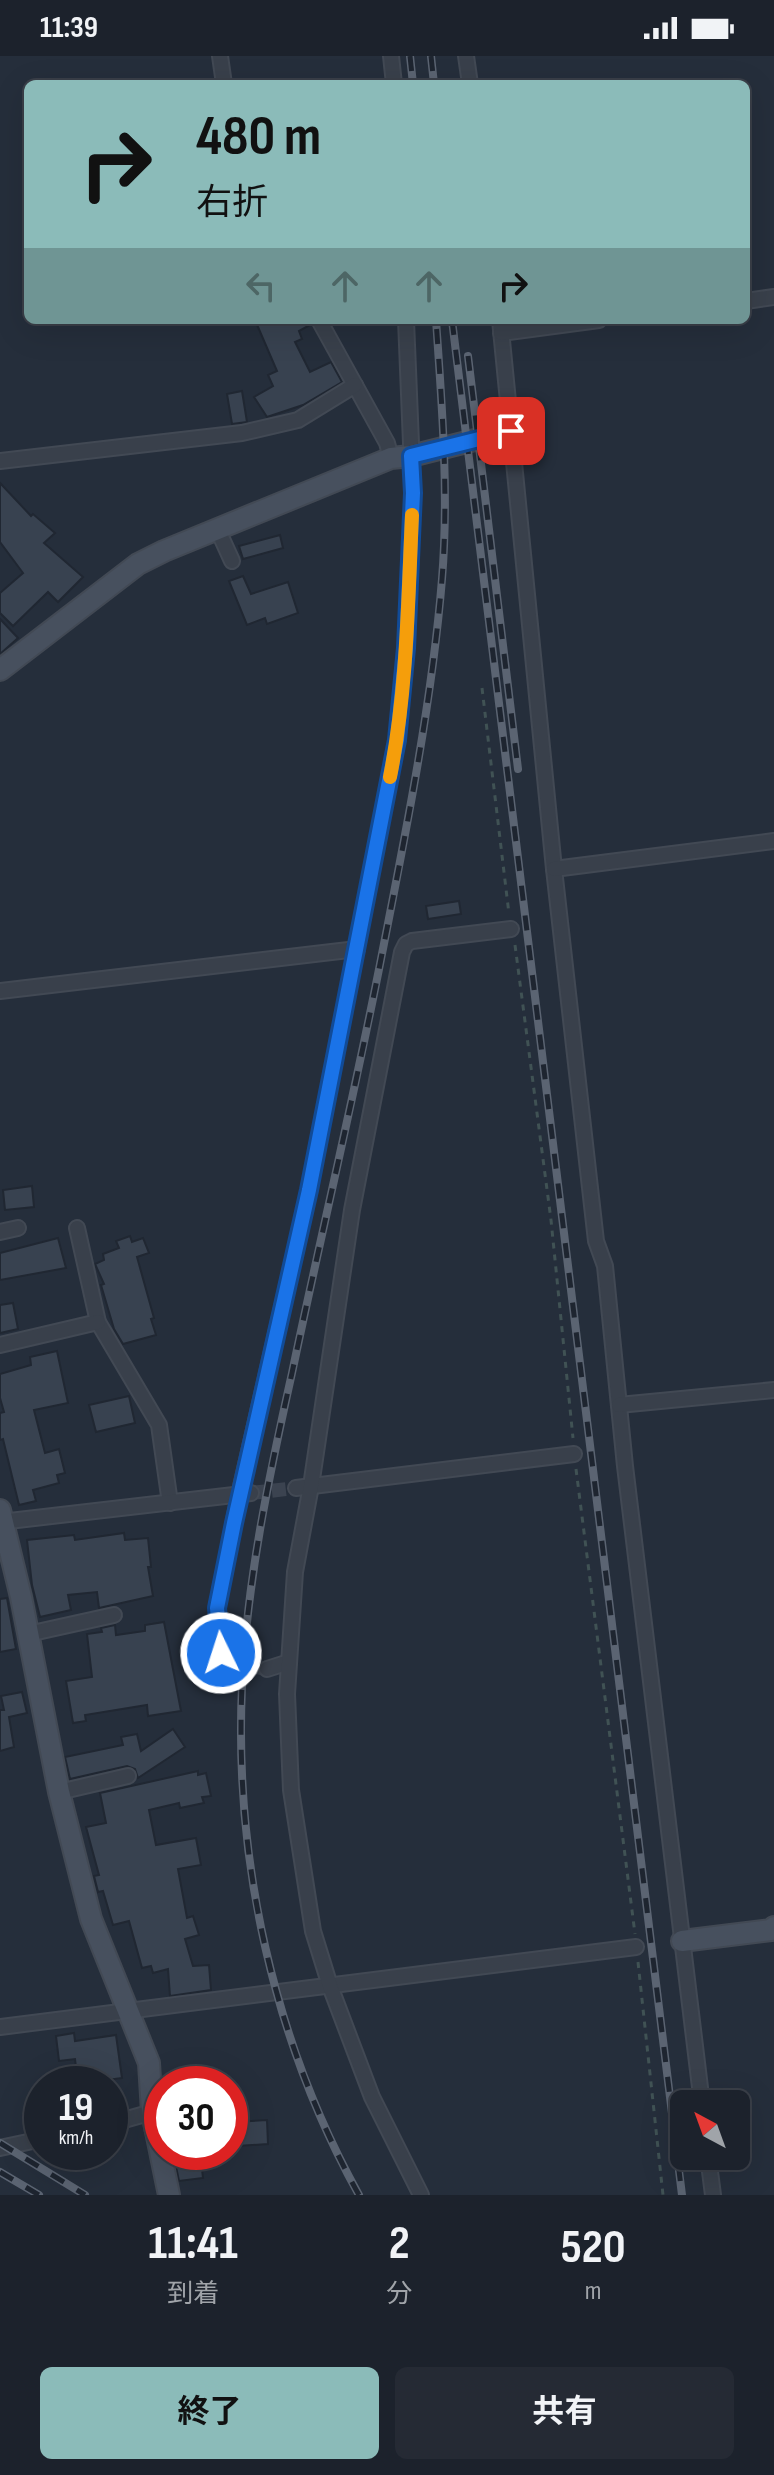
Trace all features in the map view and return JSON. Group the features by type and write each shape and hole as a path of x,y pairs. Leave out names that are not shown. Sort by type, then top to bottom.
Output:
{"street":[{"path":"220,56 223,80"},
{"path":"391,56 394,80"},
{"path":"466,56 469,80"},
{"path":"750,300 774,297"},
{"path":"321,324 387,443 401,457"},
{"path":"230,1662 221,1653 217,1608 245,1494 309,1190 397,740 411,539 401,457 406,324"},
{"path":"534,324 501,326 554,869 596,1241 605,1266 700,2090"},
{"path":"0,461 242,433 298,420 355,385"},
{"path":"0,670 138,564 217,528 401,457 511,431"},
{"path":"217,528 232,561"},
{"path":"554,869 774,841"},
{"path":"421,2195 372,2097 330,1986 313,1931 291,1790 287,1694 295,1572 311,1486 352,1210 402,952 406,944 412,941 511,929"},
{"path":"0,991 357,949"},
{"path":"0,1232 18,1228"},
{"path":"77,1228 98,1322 159,1425 170,1503"},
{"path":"0,1345 98,1322"},
{"path":"619,1405 774,1390"},
{"path":"296,1488 574,1454"},
{"path":"149,2066 91,1919 59,1792 1,1518 245,1494"},
{"path":"28,1634 114,1615"},
{"path":"267,1669 289,1662"},
{"path":"59,1792 128,1776"},
{"path":"682,1941 771,1930 774,1927"},
{"path":"0,2027 636,1947"},
{"path":"0,2148 24,2143"},
{"path":"164,2170 169,2195"},
{"path":"710,2170 713,2195"}],"path":[{"path":"482,688 551,1220 574,1454 636,1947 663,2195"}],"building":[{"path":"257,324 310,324 299,331 302,339 295,342 310,372 331,362 342,382 303,405 267,417 254,397 273,386 268,375 277,371"},
{"path":"242,391 247,422 232,424 227,394"},
{"path":"0,483 31,516 33,514 55,533 44,543 83,577 58,602 48,592 13,626 0,613 0,593 23,573 0,542"},
{"path":"280,535 283,548 243,559 239,546"},
{"path":"243,576 251,594 288,582 298,613 267,624 265,618 247,625 229,581"},
{"path":"0,619 18,638 0,654"},
{"path":"459,901 461,914 428,919 426,906"},
{"path":"32,1186 34,1207 5,1210 3,1190"},
{"path":"130,1236 132,1242 143,1238 149,1253 137,1257 156,1335 123,1344 114,1329 101,1285 104,1284 95,1264 104,1260 103,1254 119,1248 116,1241"},
{"path":"58,1238 66,1268 0,1280 0,1253"},
{"path":"13,1303 18,1329 0,1333 0,1305"},
{"path":"57,1351 68,1403 34,1410 45,1453 59,1449 65,1473 57,1475 59,1483 33,1490 36,1501 19,1505 3,1439 0,1440 0,1413 4,1412 0,1398 0,1374 31,1365 30,1357"},
{"path":"129,1396 135,1423 96,1432 89,1405"},
{"path":"124,1533 125,1540 148,1538 151,1567 148,1567 153,1596 99,1608 97,1592 68,1595 71,1610 40,1617 32,1585 27,1540 74,1535 75,1540"},
{"path":"7,1598 16,1649 0,1652 0,1599"},
{"path":"164,1622 181,1711 148,1716 147,1705 85,1715 86,1721 73,1723 66,1681 92,1677 87,1634 102,1632 101,1628 115,1625 116,1635 145,1631 145,1625"},
{"path":"22,1692 27,1713 9,1717 14,1747 0,1751 0,1710 4,1710 1,1696"},
{"path":"173,1729 185,1747 138,1778 135,1769 127,1766 70,1779 65,1757 123,1745 121,1737 137,1734 141,1751"},
{"path":"198,1771 198,1775 206,1773 211,1796 202,1797 204,1803 180,1808 179,1803 149,1810 156,1845 196,1838 201,1865 178,1869 187,1918 193,1916 199,1935 185,1939 193,1966 209,1965 211,1990 170,1996 168,1969 153,1973 151,1966 142,1968 129,1921 113,1925 103,1891 98,1892 94,1876 99,1875 86,1827 106,1823 100,1793"},
{"path":"74,2033 75,2041 116,2035 120,2066 76,2066 75,2059 59,2061 56,2036"},
{"path":"267,2120 268,2144 248,2145 248,2121"},
{"path":"177,2170 202,2170 203,2178 179,2181"}],"tunnel":[{"path":"251,1493 296,1488"},
{"path":"230,1662 267,1669"}],"railway":[{"path":"410,56 413,80"},
{"path":"431,56 434,80"},
{"path":"359,2195 329,2136 304,2076 266,1949 253,1884 245,1818 241,1752 242,1686 249,1607 267,1489 371,1011 432,674 445,514 436,324"},
{"path":"452,324 682,2195"},
{"path":"468,356 518,769"},
{"path":"0,2143 85,2195"},
{"path":"0,2172 39,2195"}],"slow traffic":[{"path":"390,777 406,648 412,515"}],"route":[{"path":"221,1653 217,1608 239,1495 309,1190 397,740 406,648 413,493 411,456 511,431"}]}
